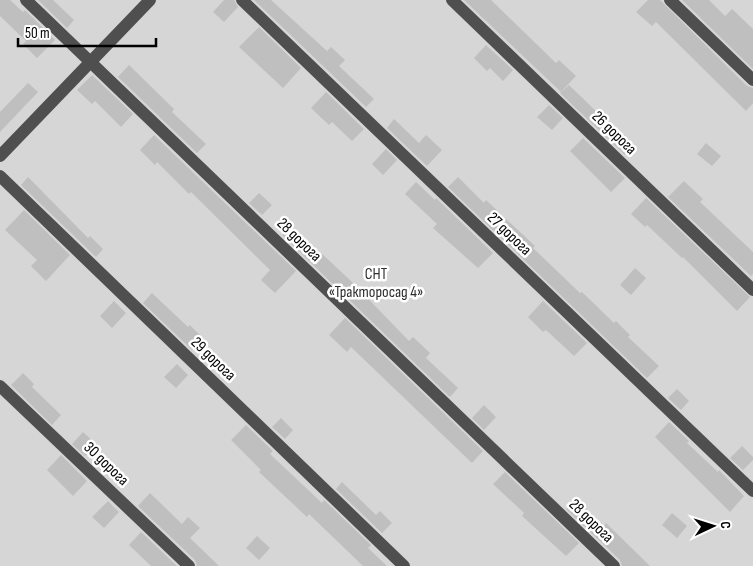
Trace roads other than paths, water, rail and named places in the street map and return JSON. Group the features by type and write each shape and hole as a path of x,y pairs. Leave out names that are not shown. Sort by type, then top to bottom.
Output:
{"street":[{"name":"28 дорога","path":"26,0 614,566"},
{"path":"0,156 150,0"},
{"name":"27 дорога","path":"242,0 753,491"},
{"name":"26 дорога","path":"452,0 753,290"},
{"path":"670,0 753,80"},
{"name":"29 дорога","path":"0,176 404,566"},
{"name":"30 дорога","path":"0,386 189,566"}],"park label":[{"name":"СНТ «Тракторосад 4»","path":"376,283"}]}
